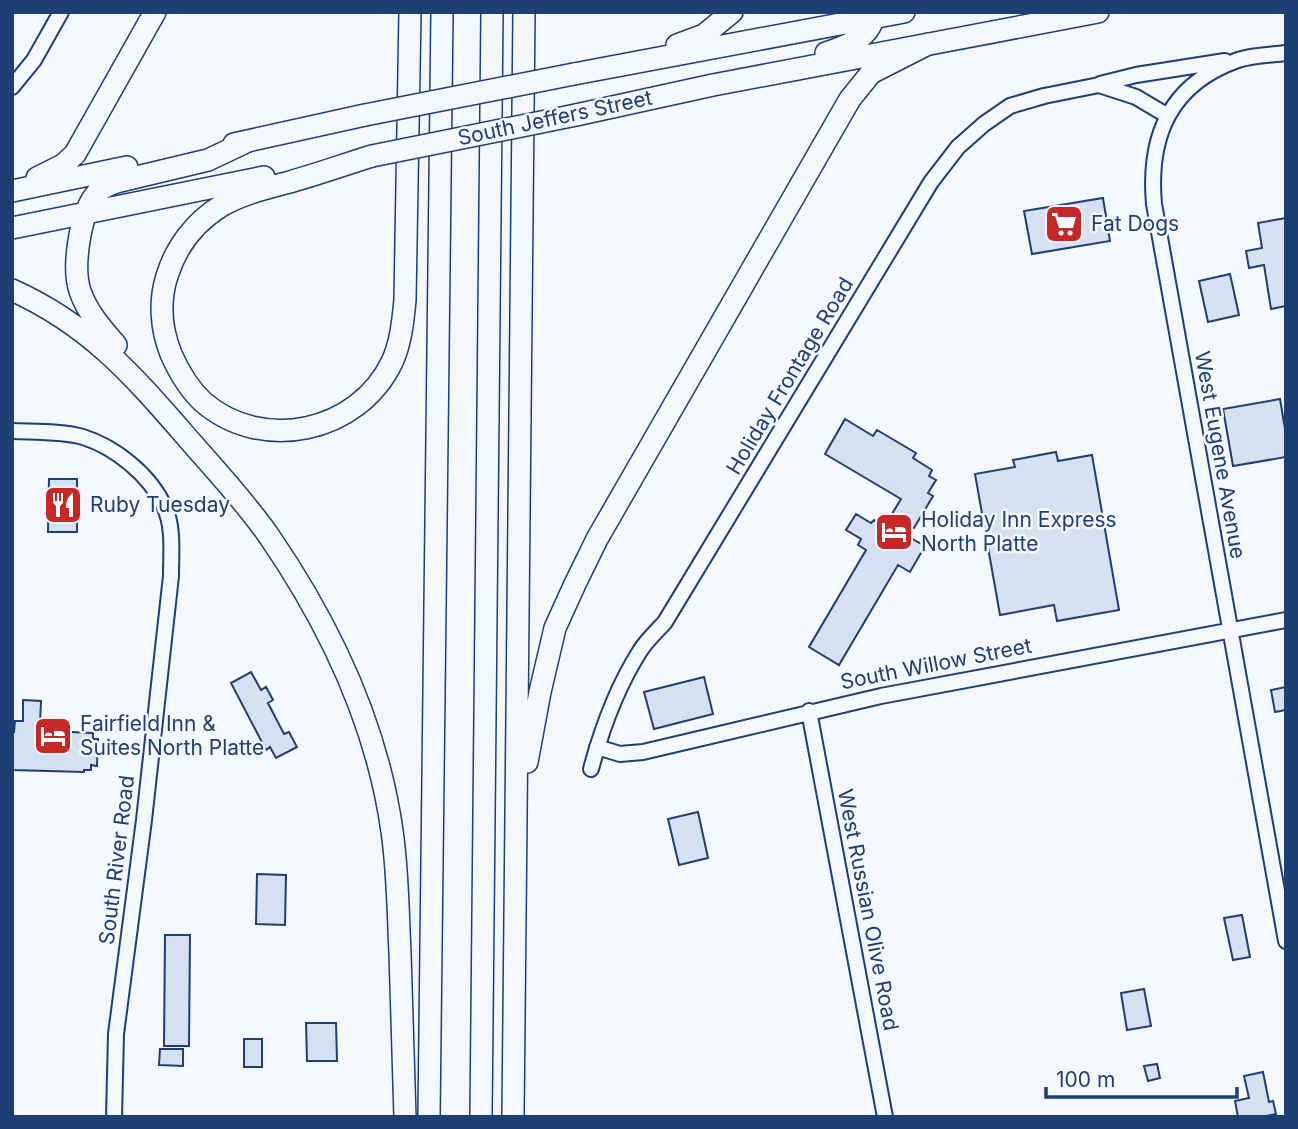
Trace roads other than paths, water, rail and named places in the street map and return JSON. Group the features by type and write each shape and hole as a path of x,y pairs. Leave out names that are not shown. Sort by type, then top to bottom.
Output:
{"highway":[{"path":"12,189 55,170 75,154 155,12"},
{"path":"372,156 251,192 221,206 201,221 173,258 163,289 163,327 168,346 177,369 190,388 219,413 254,427 275,431 314,428 334,420 366,397 380,382 393,361 401,332 405,300 410,12"},
{"path":"429,1117 442,12"},
{"path":"481,1117 492,12"},
{"path":"513,1117 524,12"},
{"path":"574,74 675,46 704,35 732,12"},
{"name":"South Jeffers Street","path":"12,189 365,115 874,15 904,12"},
{"name":"South Jeffers Street","path":"12,228 713,85 1098,12"},
{"path":"713,85 848,45 863,36 874,15"},
{"path":"515,886 524,788 540,692 555,628 591,550 850,99 871,73 928,44"},
{"path":"215,470 171,409 105,333 87,306 78,285 77,261 86,213 92,200 104,187 208,160 246,142"},
{"path":"12,290 61,314 110,352 268,534 328,631 345,667 371,740 392,830 397,878 405,1117"}],"street":[{"path":"12,87 34,60 61,12"},
{"name":"West Eugene Avenue","path":"1286,53 1240,59 1200,77 1167,116 1152,162 1154,204 1286,941"},
{"name":"Holiday Frontage Road","path":"591,769 620,689 641,649 665,622 937,173 958,147 1010,106 1136,75 1240,59"},
{"name":"Holiday Frontage Road","path":"1099,85 1136,97 1167,116"},
{"name":"South River Road","path":"12,431 82,437 128,460 152,487 165,507 171,542 171,576 144,820 116,1034 114,1117"},
{"name":"South Willow Street","path":"597,747 620,754 643,752 809,711 1286,620"},
{"name":"West Russian Olive Road","path":"809,711 885,1117"}],"place":[{"name":"Fat Dogs","path":"1064,224"},
{"name":"Ruby Tuesday","path":"63,505"},
{"name":"Holiday Inn Express North Platte","path":"894,532"},
{"name":"Fairfield Inn & Suites North Platte","path":"53,736"}]}
